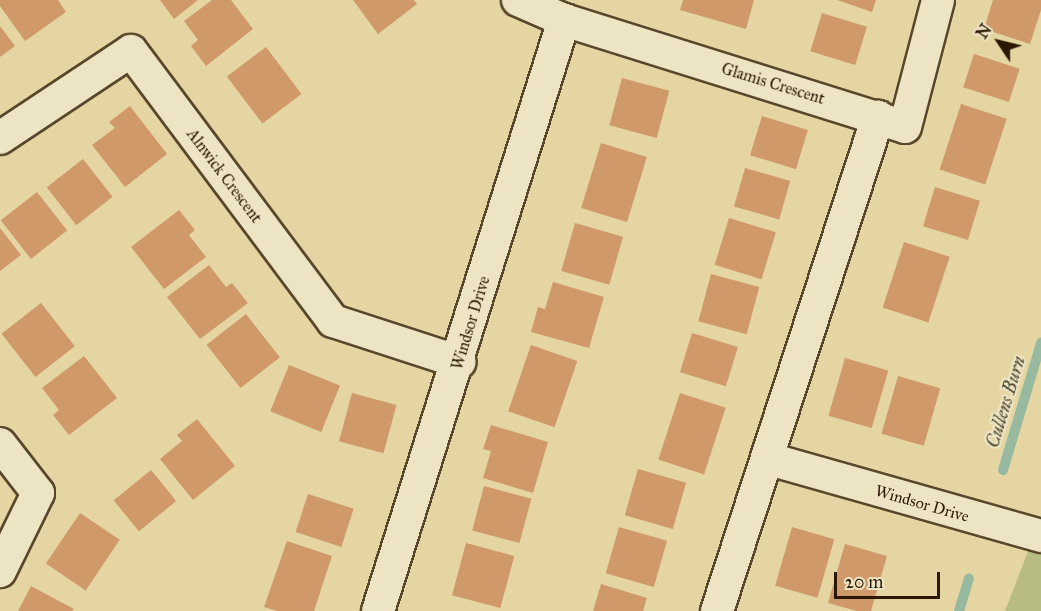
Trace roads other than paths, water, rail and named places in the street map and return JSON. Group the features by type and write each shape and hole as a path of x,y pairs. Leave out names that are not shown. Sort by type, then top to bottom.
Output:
{"street":[{"name":"Glamis Crescent","path":"518,0 564,20 905,127 938,0"},
{"name":"Windsor Drive","path":"387,609 459,362 564,20"},
{"name":"Alnwick Crescent","path":"0,138 131,51 333,321 459,362"},
{"path":"717,611 878,117"},
{"path":"0,444 38,493 0,571"},
{"name":"Windsor Drive","path":"768,459 1041,536"}],"waterway":[{"name":"Cullens Burn","path":"1003,470 1041,343"},
{"name":"Cullens Burn","path":"959,611 969,579"}]}
